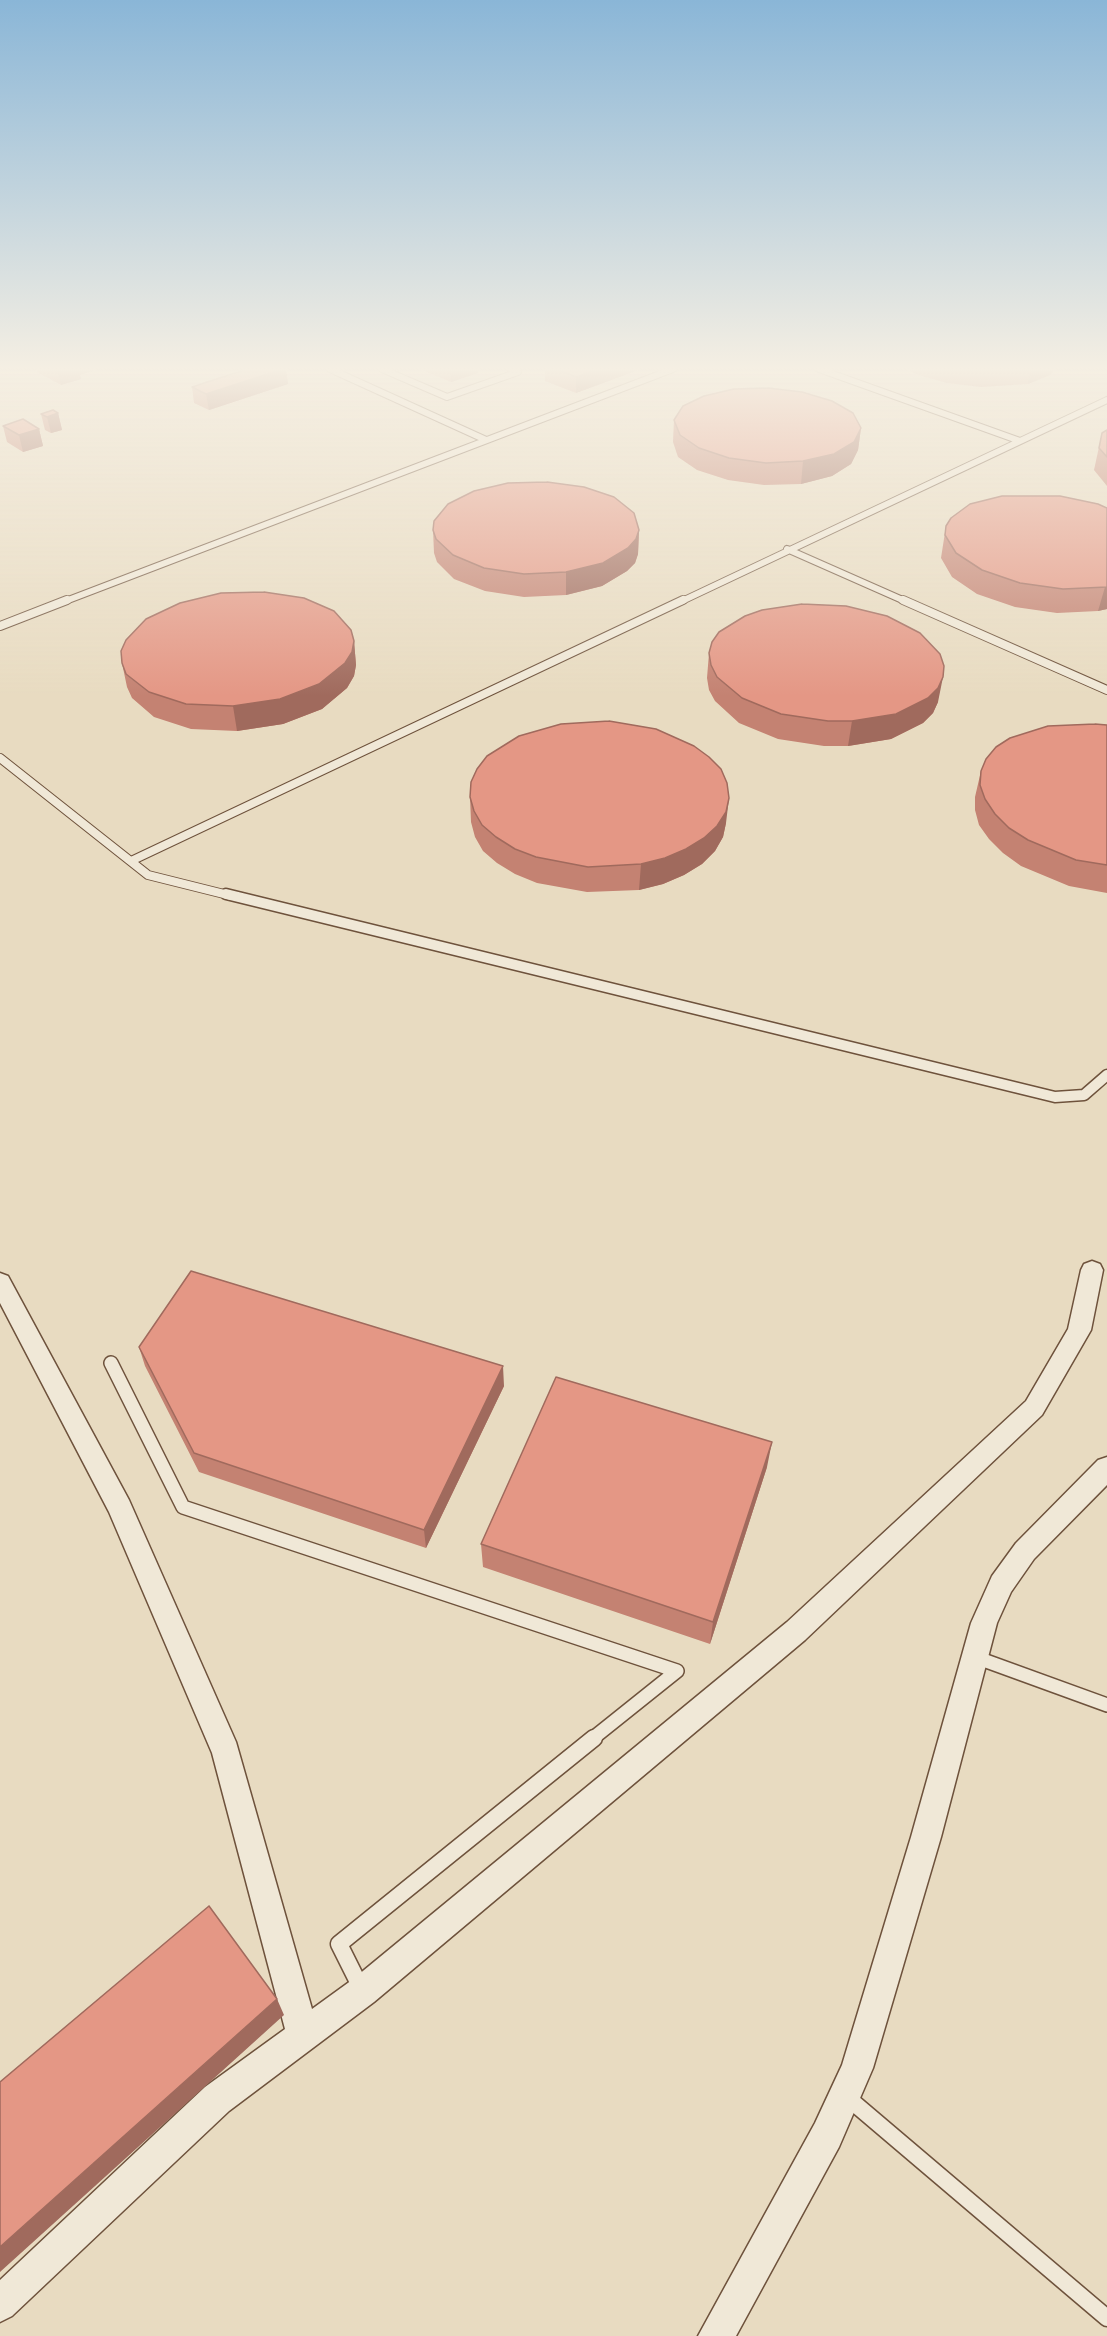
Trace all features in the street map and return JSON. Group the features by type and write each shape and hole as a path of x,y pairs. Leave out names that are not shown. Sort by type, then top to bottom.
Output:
{"street":[{"path":"0,2304 217,2099 363,1991 796,1631 1034,1408 1079,1330 1092,1270"},
{"path":"0,1282 120,1508 226,1752 303,2035"},
{"path":"716,2336 827,2134 857,2068 926,1837 984,1623 1001,1584 1025,1551 1107,1468"}],"lane":[{"path":"0,626 387,478"},
{"path":"131,861 940,478"},
{"path":"787,549 1107,690"},
{"path":"0,758 148,875 1055,1097 1084,1095 1107,1075"},
{"path":"111,1363 183,1507 677,1671 339,1944 363,1991"},
{"path":"975,1657 1107,1705"},
{"path":"845,2096 1107,2318"}],"building":[{"path":"547,482 584,487 614,497 634,513 639,530 636,539 628,548 603,563 566,572 524,574 484,568 453,555 436,539 433,530 434,521 448,504 474,491 508,483"},
{"path":"1002,496 1060,496 1107,508 1107,587 1063,589 1020,583 982,570 956,553 945,535 946,526 951,518 970,504"},
{"path":"264,592 304,598 334,611 351,630 354,641 352,652 345,663 319,684 280,699 233,706 186,704 149,692 126,674 121,651 126,640 146,619 180,603 221,593"},
{"path":"802,604 846,606 887,616 920,633 940,654 944,666 943,677 938,688 928,698 896,714 852,721 828,721 781,714 742,698 717,677 711,665 709,653 712,642 719,632 745,616 762,610"},
{"path":"609,721 656,729 694,746 721,769 727,783 729,798 726,812 717,826 704,838 665,858 641,864 588,867 536,857 515,849 482,825 474,811 470,797 471,782 487,756 519,736 561,724"},
{"path":"1107,725 1107,865 1076,860 1028,840 1009,828 995,814 985,799 980,785 981,771 986,759 996,747 1010,738 1048,726"},
{"path":"191,1271 503,1366 424,1530 194,1453 139,1347"},
{"path":"556,1377 772,1442 713,1622 481,1544"},
{"path":"209,1906 277,1999 0,2247 0,2082"}]}
